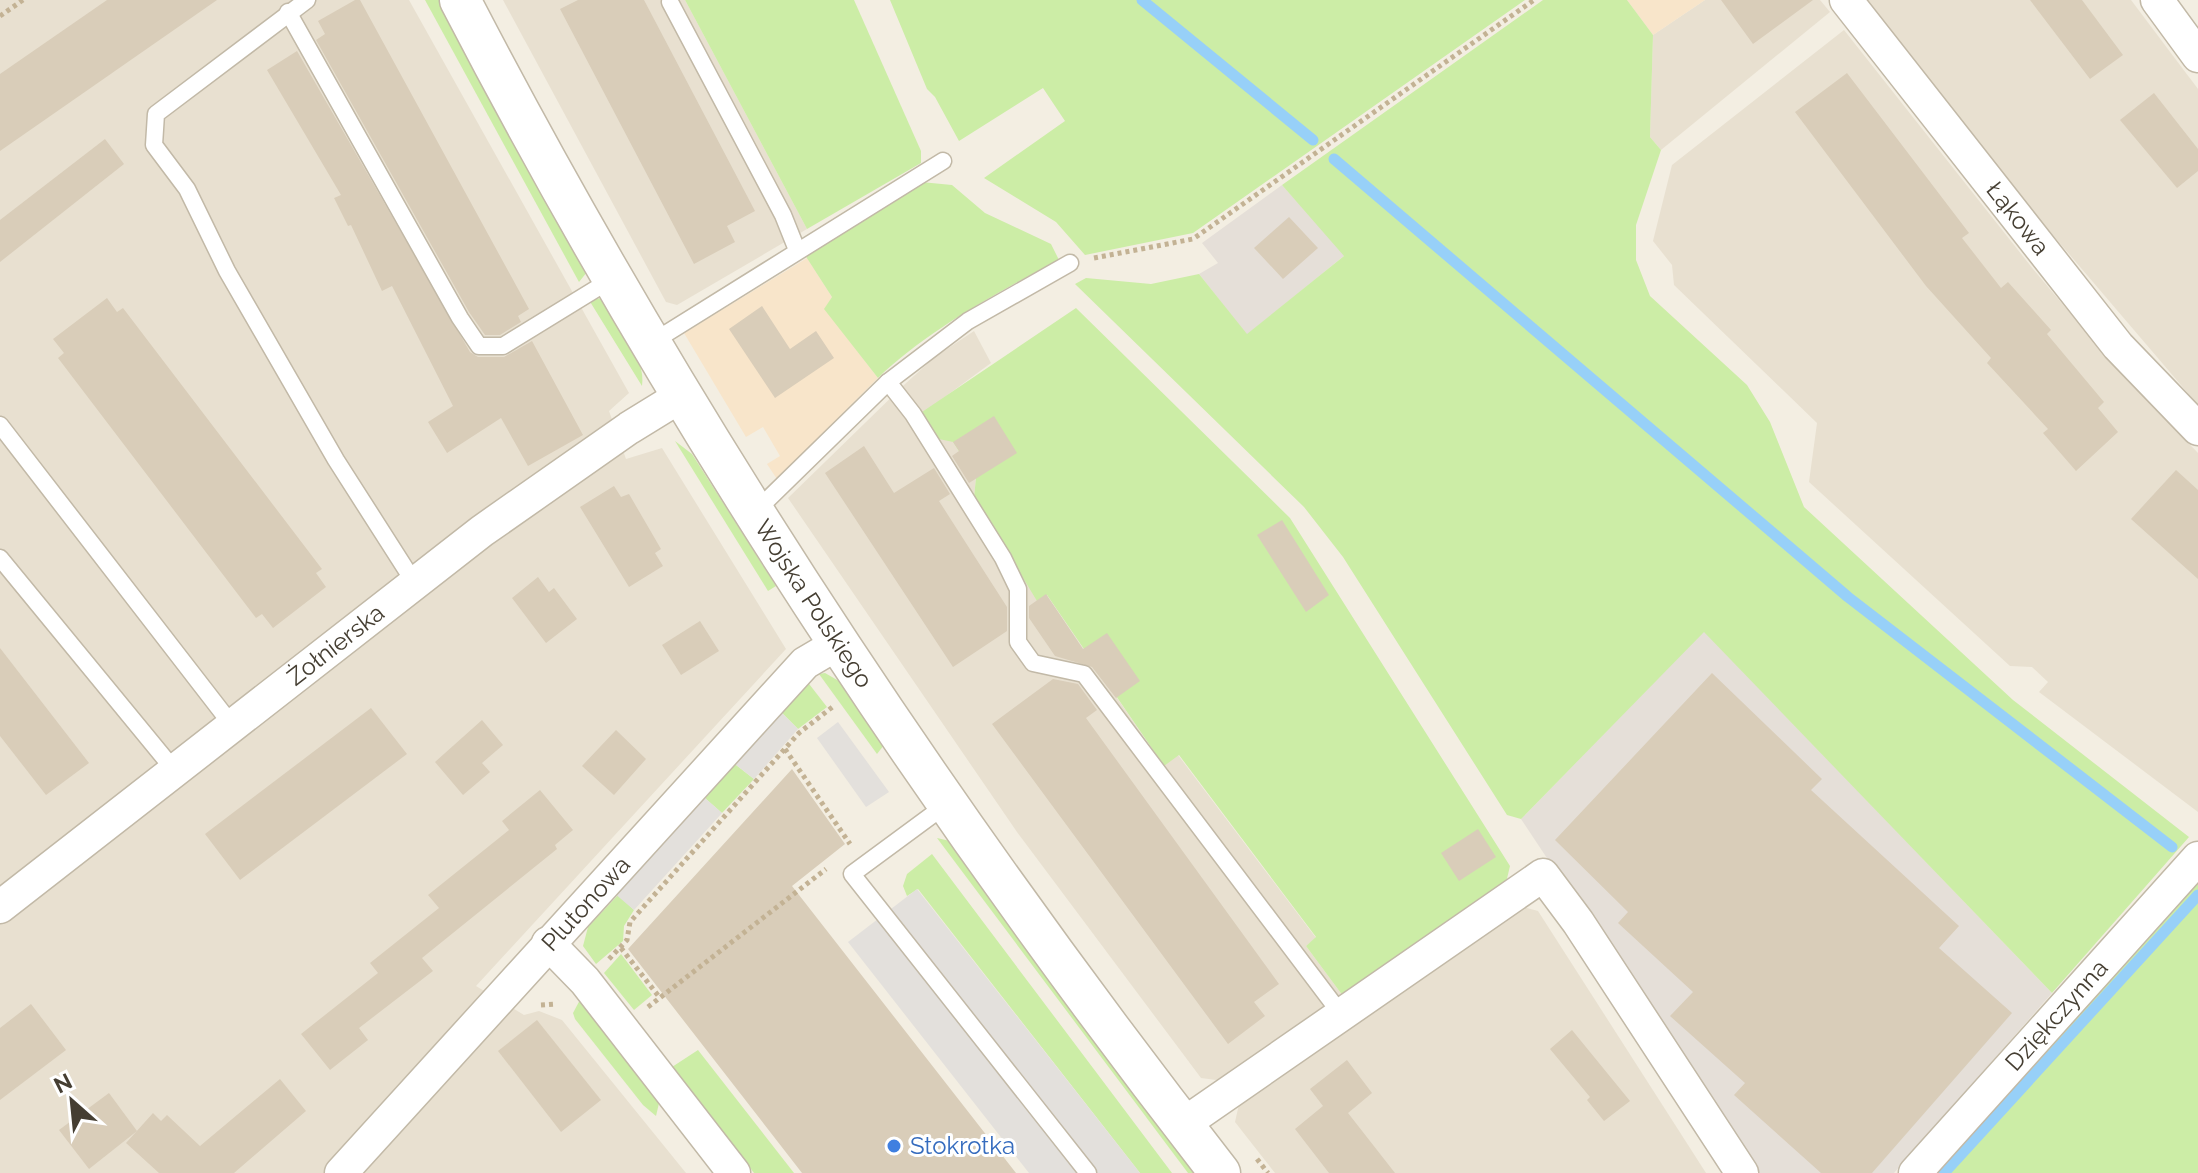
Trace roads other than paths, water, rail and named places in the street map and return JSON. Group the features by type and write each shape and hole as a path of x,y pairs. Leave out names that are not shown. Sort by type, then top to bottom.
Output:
{"street":[{"name":"Wojska Polskiego","path":"460,0 681,396 753,514 948,803 1220,1173"},
{"name":"Łąkowa","path":"1846,0 2118,346 2198,429"},
{"path":"2157,0 2198,56"},
{"name":"Żołnierska","path":"0,907 414,582 617,436 681,396"},
{"name":"Plutonowa","path":"341,1173 805,663 839,643"},
{"name":"Dziękczynna","path":"1915,1173 2198,858"},
{"path":"1182,1125 1543,875 1578,922 1742,1173"},
{"path":"548,943 585,981 734,1173"}],"lane":[{"path":"307,0 156,114 154,145 187,189 227,271 336,460 414,582"},
{"path":"670,2 783,215 797,250"},
{"path":"288,12 460,318 479,346 503,346 614,278"},
{"path":"651,343 943,161"},
{"path":"753,514 888,382 968,321 1070,263"},
{"path":"888,382 913,414 1003,558 1018,589 1018,642 1033,663 1084,674 1341,1014"},
{"path":"0,425 232,725"},
{"path":"0,558 175,771"},
{"path":"948,803 852,874 1088,1173"}],"waterway":[{"path":"1142,0 1313,140"},
{"path":"1334,159 1848,597 2172,847"},
{"path":"1944,1173 2198,895"}],"place":[{"name":"Stokrotka","path":"894,1146"}]}
